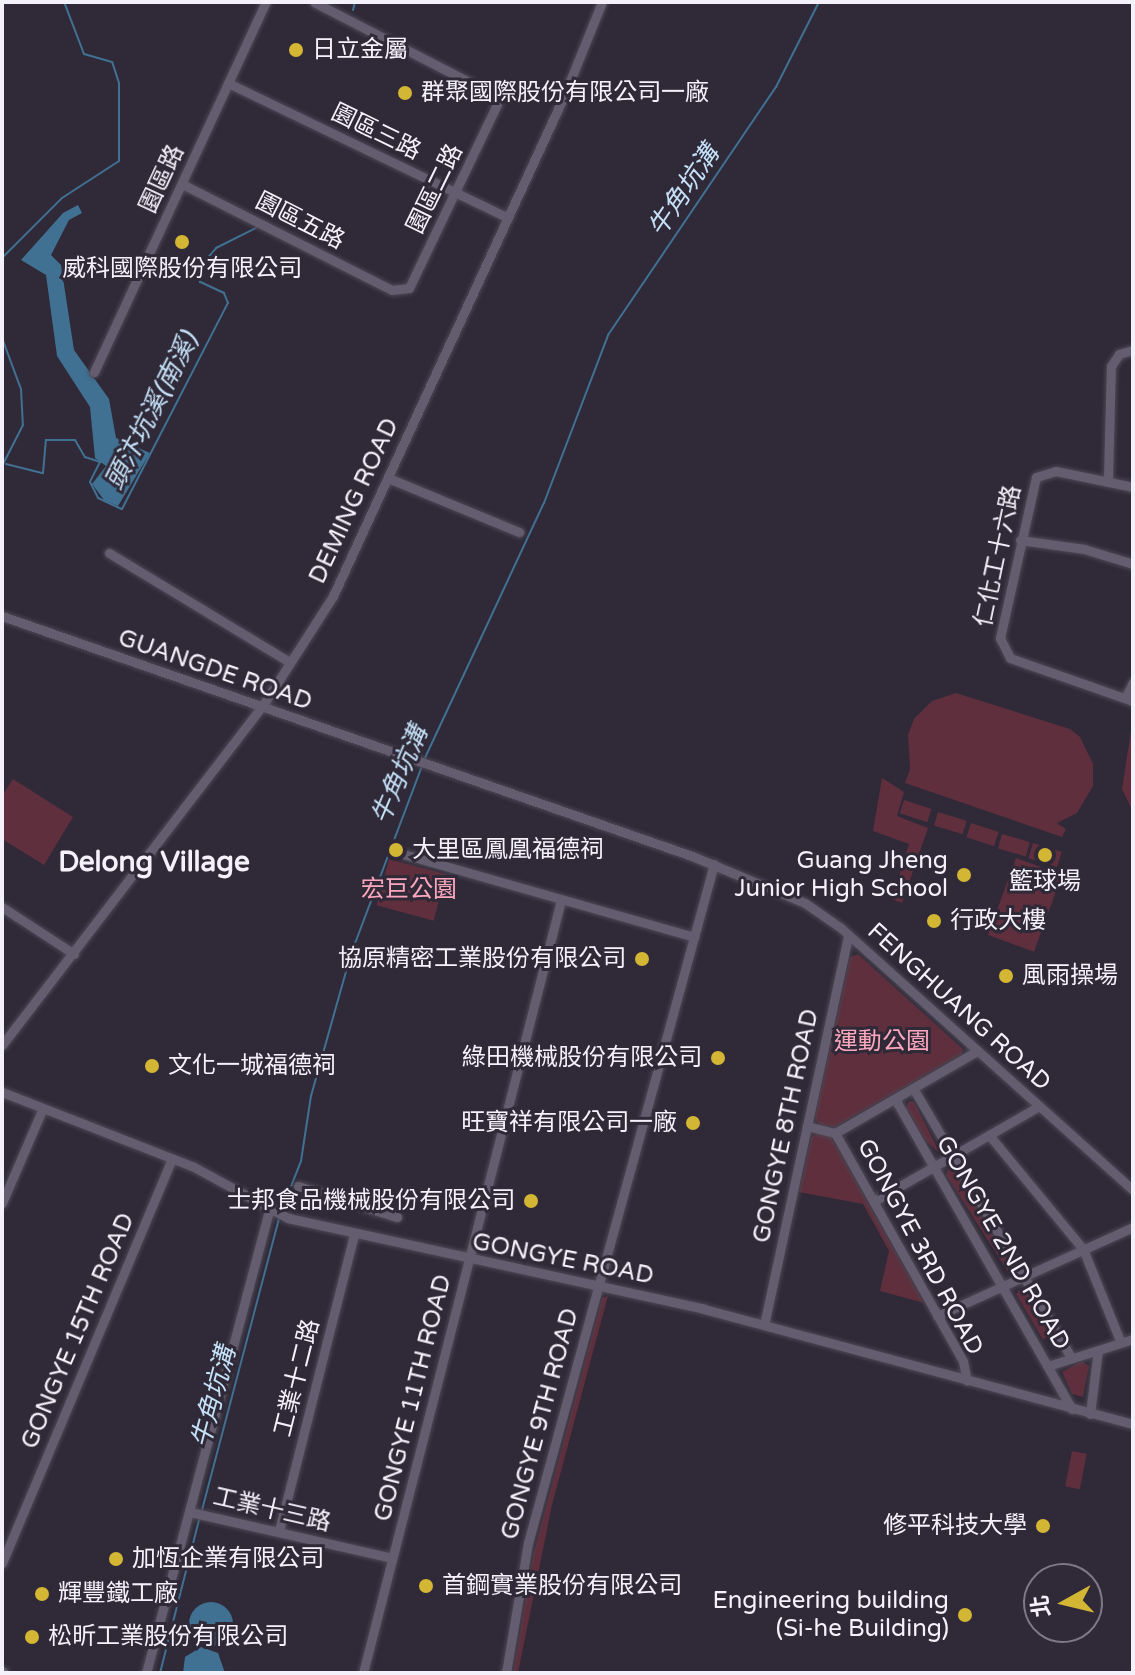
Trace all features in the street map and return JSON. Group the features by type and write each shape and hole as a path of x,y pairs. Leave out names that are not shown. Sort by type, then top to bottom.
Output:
{"street":[{"name":"園區路","path":"94,372 266,2"},
{"name":"園區二路","path":"314,2 500,98 409,288 401,293"},
{"name":"DEMING ROAD","path":"2,1045 74,954 258,707 344,577 602,2"},
{"name":"園區三路","path":"228,83 506,217"},
{"name":"園區五路","path":"182,184 401,293"},
{"path":"1108,478 1111,366 1119,354 1133,350"},
{"name":"仁化工十六路","path":"1129,699 1016,661 1002,649 1000,633 1032,486 1040,474 1108,478 1133,487"},
{"path":"388,478 519,532"},
{"path":"1020,540 1084,549 1133,564"},
{"path":"109,553 288,661"},
{"name":"GUANGDE ROAD","path":"2,616 426,765"},
{"path":"1129,699 1133,682"},
{"name":"FENGHUANG ROAD","path":"426,765 714,864 805,903 848,935 1133,1190"},
{"path":"403,854 694,937"},
{"name":"GONGYE 9TH ROAD","path":"506,1673 528,1543 714,864"},
{"name":"GONGYE 11TH ROAD","path":"363,1673 561,900"},
{"path":"2,907 74,954"},
{"name":"GONGYE 8TH ROAD","path":"764,1325 848,935"},
{"path":"807,1126 835,1133 977,1051"},
{"name":"GONGYE 2ND ROAD","path":"913,1088 1071,1357"},
{"name":"GONGYE ROAD","path":"2,1092 172,1159 270,1212 288,1218 468,1261 598,1284 1133,1424"},
{"name":"GONGYE 2ND ROAD","path":"895,1099 1051,1365 1072,1409"},
{"path":"874,1201 1039,1106"},
{"path":"2,1203 42,1110"},
{"name":"GONGYE 3RD ROAD","path":"835,1133 963,1361 967,1381"},
{"path":"989,1135 1083,1249 1121,1343"},
{"name":"GONGYE 15TH ROAD","path":"2,1563 172,1159"},
{"path":"298,1186 397,1217"},
{"path":"146,1673 192,1512 270,1212"},
{"path":"937,1316 1133,1227"},
{"name":"工業十二路","path":"279,1531 354,1234"},
{"path":"1051,1365 1133,1339"},
{"path":"1090,1414 1098,1350"},
{"name":"工業十三路","path":"192,1512 392,1558"}],"green space":[{"path":"956,693 1070,729 1080,737 1093,764 1093,786 1077,813 1057,823 1066,829 1062,837 905,783 910,769 908,735 914,719 932,701"},
{"path":"1133,718 1133,812 1122,789"},
{"path":"882,778 904,792 897,816 928,828 902,903 892,899 909,844 873,831"},
{"path":"13,779 73,817 44,865 2,839 2,796"},
{"path":"904,800 932,809 927,822 900,813"},
{"name":"籃球場","path":"938,812 967,821 963,834 934,825"},
{"name":"籃球場","path":"971,823 999,832 994,846 966,837"},
{"name":"籃球場","path":"1002,834 1030,842 1026,856 998,848"},
{"name":"籃球場","path":"1033,843 1062,852 1057,867 1028,858"},
{"path":"1016,858 1062,875 1034,952 988,935"},
{"name":"宏巨公園","path":"389,859 446,874 434,921 377,905"},
{"name":"運動公園","path":"858,954 963,1049 962,1054 835,1127 819,1125 815,1117 850,957"},
{"path":"909,1101 914,1102 941,1155 925,1140 906,1107"},
{"path":"818,1132 830,1135 924,1303 880,1291 889,1251 863,1204 799,1192 811,1138"},
{"path":"948,1168 954,1169 1012,1268 1010,1275 946,1175"},
{"path":"1020,1289 1026,1290 1051,1334 1043,1340 1016,1294"},
{"path":"608,1296 552,1505 518,1673 513,1673 533,1555 602,1298"},
{"path":"1082,1361 1089,1366 1083,1397 1072,1394 1062,1372"},
{"path":"1072,1451 1087,1454 1080,1489 1065,1486"}],"water":[{"path":"78,205 82,213 69,220 51,255 61,265 74,350 109,399 116,438 150,453 118,506 104,500 92,484 106,466 95,458 90,407 57,356 46,275 21,260 63,213"},
{"path":"211,1602 226,1609 233,1624 226,1639 211,1646 196,1639 189,1624 196,1609"},
{"path":"201,1647 218,1653 225,1673 183,1673 185,1657"}],"waterway":[{"path":"2,258 62,198 119,161 119,83 112,62 84,54 64,2"},
{"name":"頭汴坑溪(南溪)","path":"353,10 355,2"},
{"name":"牛角坑溝","path":"424,760 544,503 608,335 776,87 819,2"},
{"name":"頭汴坑溪(南溪)","path":"6,464 43,473 46,440 75,440 85,457 100,462 90,482 98,498 122,509 228,303 224,293 200,282 198,269 216,248 256,228"},
{"path":"2,338 21,389 23,425 2,466"},
{"name":"牛角坑溝","path":"281,1212 301,1161 311,1096 351,954 422,766"},
{"name":"牛角坑溝","path":"202,1510 279,1218"},
{"name":"牛角坑溝","path":"160,1673 199,1520"}],"place":[{"name":"日立金屬","path":"296,50"},
{"name":"群聚國際股份有限公司一廠","path":"405,93"},
{"name":"威科國際股份有限公司","path":"182,242"},
{"name":"大里區鳳凰福德祠","path":"396,850"},
{"name":"籃球場","path":"1045,855"},
{"name":"Guang Jheng Junior High School","path":"964,875"},
{"name":"行政大樓","path":"934,921"},
{"name":"協原精密工業股份有限公司","path":"642,959"},
{"name":"風雨操場","path":"1006,976"},
{"name":"綠田機械股份有限公司","path":"718,1058"},
{"name":"文化一城福德祠","path":"152,1066"},
{"name":"旺寶祥有限公司一廠","path":"693,1123"},
{"name":"士邦食品機械股份有限公司","path":"531,1201"},
{"name":"修平科技大學","path":"1043,1526"},
{"name":"加恆企業有限公司","path":"116,1559"},
{"name":"首鋼實業股份有限公司","path":"426,1586"},
{"name":"輝豐鐵工廠","path":"42,1594"},
{"name":"Engineering building (Si-he Building)","path":"965,1615"},
{"name":"松昕工業股份有限公司","path":"32,1637"}],"district":[{"name":"Delong Village","path":"154,862"}]}
